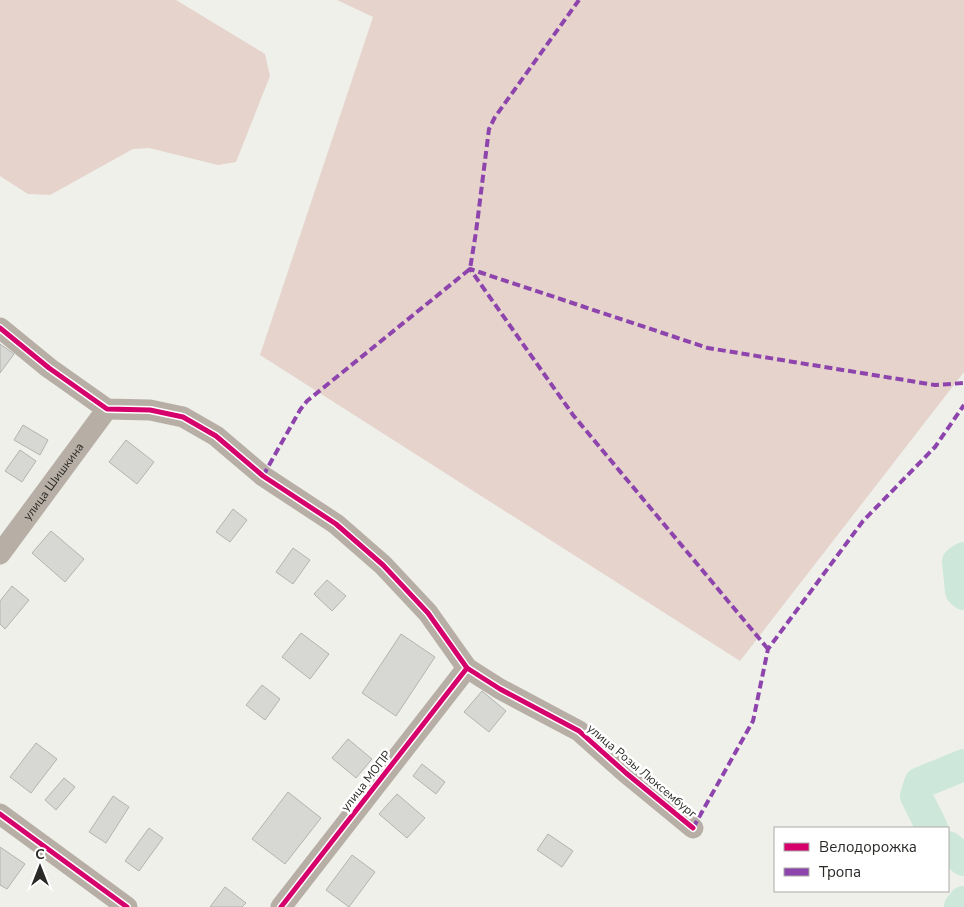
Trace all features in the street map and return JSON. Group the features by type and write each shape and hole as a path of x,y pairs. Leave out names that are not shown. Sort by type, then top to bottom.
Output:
{"street":[{"path":"0,328 49,368 107,409"},
{"name":"улица Шишкина","path":"0,554 107,409"},
{"name":"улица Розы Люксембург","path":"107,409 150,410 183,417 216,436 263,476 336,524 383,565 428,613 467,668 500,689 580,731 626,773 693,828"},
{"name":"улица МОПР","path":"281,907 467,668"},
{"path":"0,814 127,907"}],"shaded area":[{"path":"0,0 176,0 265,54 270,76 236,162 218,165 149,148 133,149 50,195 28,194 0,176"},
{"path":"337,0 964,0 964,372 740,661 260,355 373,17"}],"building":[{"path":"0,344 14,354 0,373"},
{"path":"23,425 48,440 40,455 14,440"},
{"path":"126,440 154,462 137,484 109,462"},
{"path":"20,450 36,461 22,482 5,471"},
{"path":"233,509 247,520 230,542 216,532"},
{"path":"51,531 84,559 65,582 32,553"},
{"path":"293,548 310,560 293,584 276,572"},
{"path":"327,580 346,596 332,611 314,594"},
{"path":"12,586 29,600 5,629 0,624 0,601"},
{"path":"301,633 329,654 310,679 282,657"},
{"path":"401,634 435,657 396,716 362,693"},
{"path":"262,685 280,699 265,720 246,705"},
{"path":"482,691 506,711 489,732 464,712"},
{"path":"348,739 372,759 356,778 332,758"},
{"path":"36,743 57,759 31,793 10,777"},
{"path":"422,764 445,782 436,794 413,776"},
{"path":"64,778 75,787 56,810 45,800"},
{"path":"288,792 321,818 285,864 252,839"},
{"path":"397,794 425,818 407,838 379,814"},
{"path":"113,796 129,807 106,843 89,832"},
{"path":"149,828 163,838 139,871 125,861"},
{"path":"548,834 573,851 562,867 537,850"},
{"path":"0,847 25,864 7,889 0,885"},
{"path":"352,855 375,872 349,907 326,890"},
{"path":"225,887 246,903 242,907 210,907"}],"waterway":[{"path":"964,558 958,562 961,591 964,594"},
{"path":"932,827 916,796 920,783 964,765"},
{"path":"949,848 964,860"},
{"path":"960,907 964,902"}],"marked path":[{"path":"263,476 307,401 470,269 489,129 495,117 579,0"},
{"path":"768,649 573,415 470,269 708,348 935,385 964,383"},
{"path":"693,828 753,721 768,649 863,521 935,447 964,405"}],"cycle path":[{"path":"0,328 49,368 107,409 150,410 183,417 216,436 263,476 336,524 383,565 428,613 467,668 500,689 579,731 626,773 693,828"},
{"path":"281,907 467,668"},
{"path":"0,814 127,907"}]}
